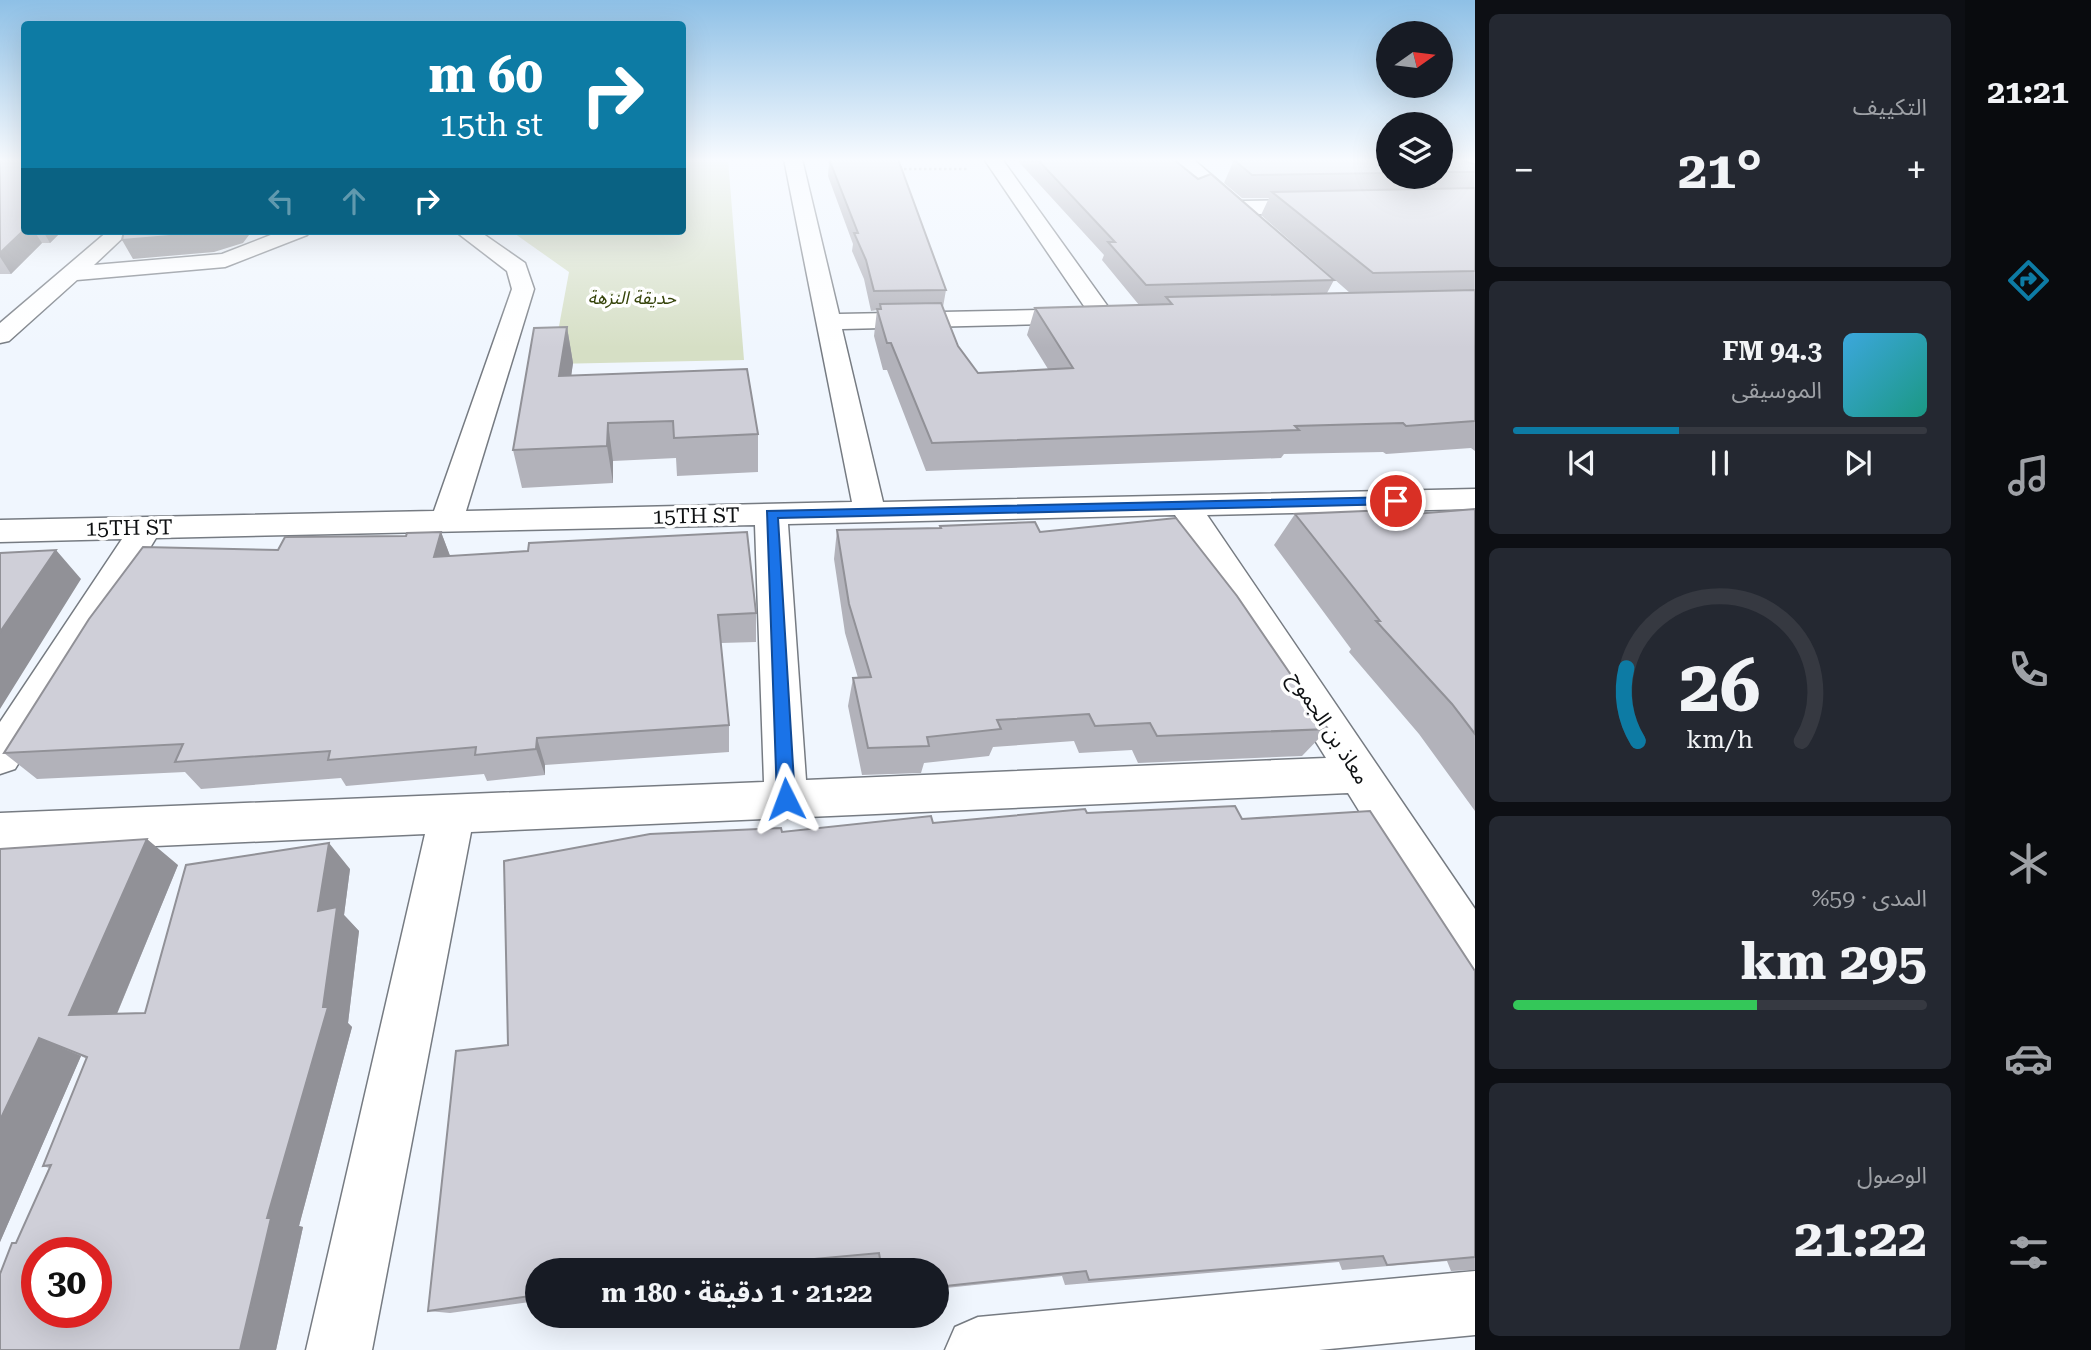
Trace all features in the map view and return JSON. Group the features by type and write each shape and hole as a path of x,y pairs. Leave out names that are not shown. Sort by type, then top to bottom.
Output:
{"street":[{"path":"807,222 870,512"},
{"path":"1036,222 1101,315"},
{"path":"0,336 115,235"},
{"path":"71,274 225,260 290,235"},
{"path":"447,521 523,289 517,268 471,235"},
{"path":"828,322 1129,314"},
{"name":"15TH ST","path":"0,531 1475,499"},
{"name":"معاذ بن الجموح","path":"1184,505 1475,952"},
{"path":"772,514 786,799"},
{"path":"0,757 146,528"},
{"path":"0,833 1359,775"},
{"path":"339,1350 452,814"},
{"path":"988,1349 1475,1303"}],"green space":[{"name":"حديقة النزهة","path":"686,222 733,222 744,360 552,364 569,272 517,235 686,235"}],"building":[{"path":"0,222 21,222 21,233 0,253"},
{"path":"854,222 921,222 946,290 874,291 866,260 854,233 858,233"},
{"path":"1096,222 1267,222 1334,280 1146,285 1108,242 1115,242"},
{"path":"1309,222 1475,222 1475,271 1373,273"},
{"path":"123,235 181,235 122,240"},
{"path":"1475,290 1475,421 1406,426 1403,423 1295,426 1299,430 932,443 891,343 887,343 877,309 881,309 880,304 941,303 958,346 978,373 1073,368 1035,308 1172,304 1166,297"},
{"path":"567,327 559,376 747,369 758,434 674,438 673,421 608,423 607,446 513,450 534,328"},
{"path":"1412,509 1415,514 1475,509 1475,734 1452,704 1376,621 1380,621 1295,514"},
{"path":"1176,518 1237,596 1328,729 1157,736 1150,723 1095,726 1089,714 997,720 1001,729 927,737 929,746 868,748 853,678 871,677 849,604 837,530 941,528 940,526 1035,522 1040,532"},
{"path":"441,532 434,557 528,551 529,543 747,532 756,613 718,615 729,725 537,738 536,749 475,755 476,747 328,760 330,751 175,762 183,744 4,753 89,619 143,547 278,550 285,537 406,536 407,533"},
{"path":"56,550 0,632 0,553"},
{"path":"1235,806 1242,819 1370,811 1475,971 1475,1257 1387,1265 1383,1256 1089,1280 1086,1271 949,1286 949,1258 880,1258 879,1253 824,1258 525,1258 525,1297 428,1311 456,1051 508,1045 504,861 650,834 781,828 782,832 931,816 933,823 1085,809 1087,813"},
{"path":"147,839 69,1015 145,1013 186,865 329,843 318,911 337,907 323,1007 328,1007 267,1218 271,1218 240,1350 0,1350 0,1274 12,1243 16,1243 51,1165 43,1166 87,1057 39,1038 0,1120 0,849"}],"route":[{"path":"786,799 772,514 1396,501"}]}
